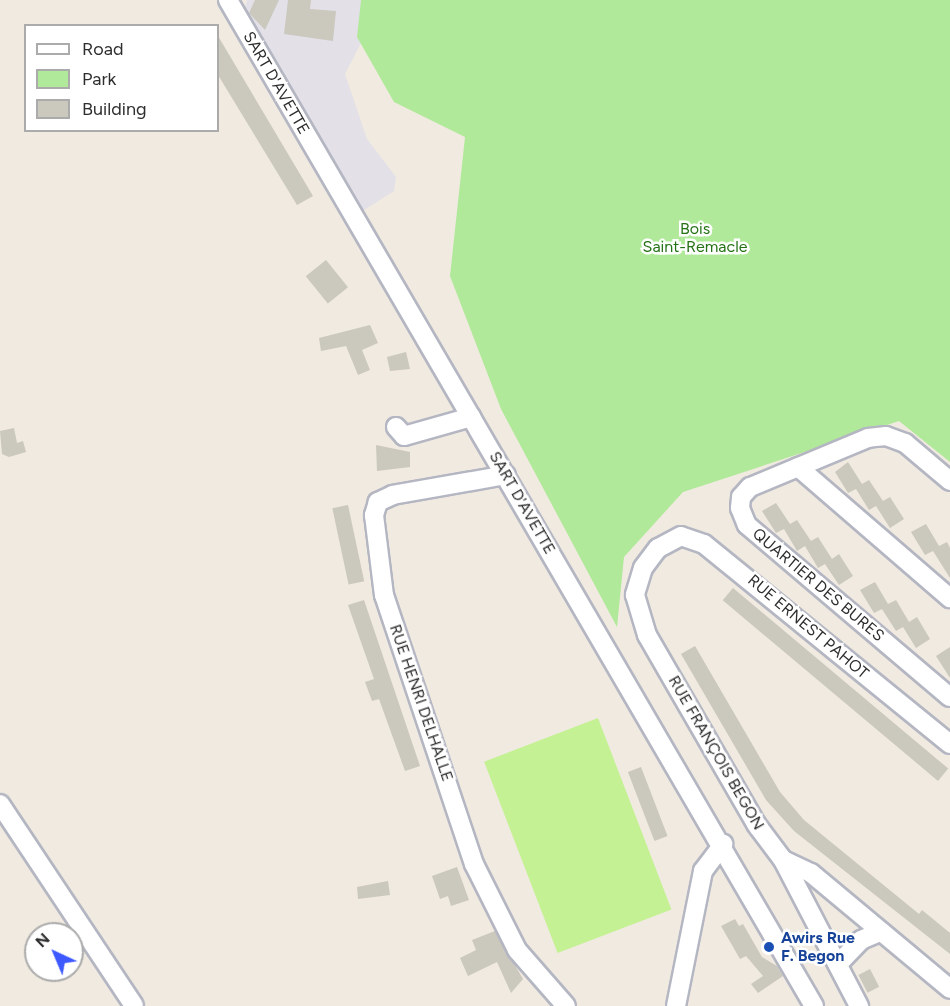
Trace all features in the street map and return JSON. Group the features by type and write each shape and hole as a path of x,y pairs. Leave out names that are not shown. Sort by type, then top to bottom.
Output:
{"street":[{"name":"SART D'AVETTE","path":"228,0 723,844 814,1006"},
{"path":"396,427 404,436 471,417"},
{"path":"950,482 905,443 886,436 868,438 798,467 950,598"},
{"name":"QUARTIER DES BURES","path":"798,467 750,487 741,497 740,508 747,525 950,697"},
{"name":"RUE HENRI DELHALLE","path":"506,476 393,495 378,502 374,515 384,595 474,864 517,950 566,1006"},
{"name":"RUE ERNEST PAHOT","path":"658,548 681,536 721,555 950,744"},
{"name":"RUE FRANÇOIS BEGON","path":"658,548 643,567 635,595 647,635 756,824 783,860 811,873 950,989"},
{"path":"0,804 134,1006"},
{"path":"676,1006 703,871 723,844"},
{"path":"783,860 859,1006"},
{"path":"838,964 861,940 880,932"}],"shaded area":[{"path":"247,0 361,0 361,43 345,74 367,139 396,177 394,191 361,212 243,16"}],"green space":[{"name":"Bois Saint-Remacle","path":"361,0 950,0 950,462 899,421 683,492 624,557 617,627 501,409 450,276 465,137 394,102 357,37"},
{"path":"598,718 671,909 558,953 484,762"}],"building":[{"path":"255,0 279,0 265,30 249,13"},
{"path":"288,0 311,0 310,9 336,11 333,41 284,34"},
{"path":"219,38 313,196 297,205 219,77"},
{"path":"326,260 348,287 328,304 306,276"},
{"path":"370,325 378,343 362,350 370,370 358,375 346,346 321,351 319,338"},
{"path":"406,352 410,369 390,371 387,357"},
{"path":"14,428 17,443 23,441 26,452 9,457 2,454 0,431"},
{"path":"376,445 410,452 410,467 377,471"},
{"path":"848,462 862,484 869,480 883,501 890,497 904,519 890,528 876,506 869,510 856,489 848,493 835,472"},
{"path":"776,503 790,524 797,520 811,541 818,537 832,559 839,554 853,576 839,585 825,564 818,568 805,546 797,551 784,529 776,533 762,511"},
{"path":"348,505 364,581 349,585 332,508"},
{"path":"926,524 939,546 947,542 950,548 950,578 933,551 925,555 911,532"},
{"path":"875,582 888,604 896,600 909,622 917,617 930,639 916,648 903,627 896,631 882,609 874,613 860,590"},
{"path":"733,588 948,769 938,781 723,600"},
{"path":"364,600 420,766 405,771 379,699 372,701 365,682 374,679 348,605"},
{"path":"695,646 780,792 804,820 919,914 922,910 950,933 950,954 794,831 766,800 681,654"},
{"path":"950,647 950,678 936,656"},
{"path":"641,767 668,836 654,841 628,772"},
{"path":"457,867 469,900 451,906 448,896 440,899 432,876"},
{"path":"388,881 390,895 358,899 357,887"},
{"path":"735,919 739,926 743,924 762,957 777,966 783,976 758,993 751,984 763,976 746,956 740,959 721,926"},
{"path":"495,931 523,979 511,993 497,962 468,976 460,958 476,950 472,940"},
{"path":"870,969 879,987 867,993 858,975"}],"place":[{"name":"Awirs Rue F. Begon","path":"769,947"}]}
